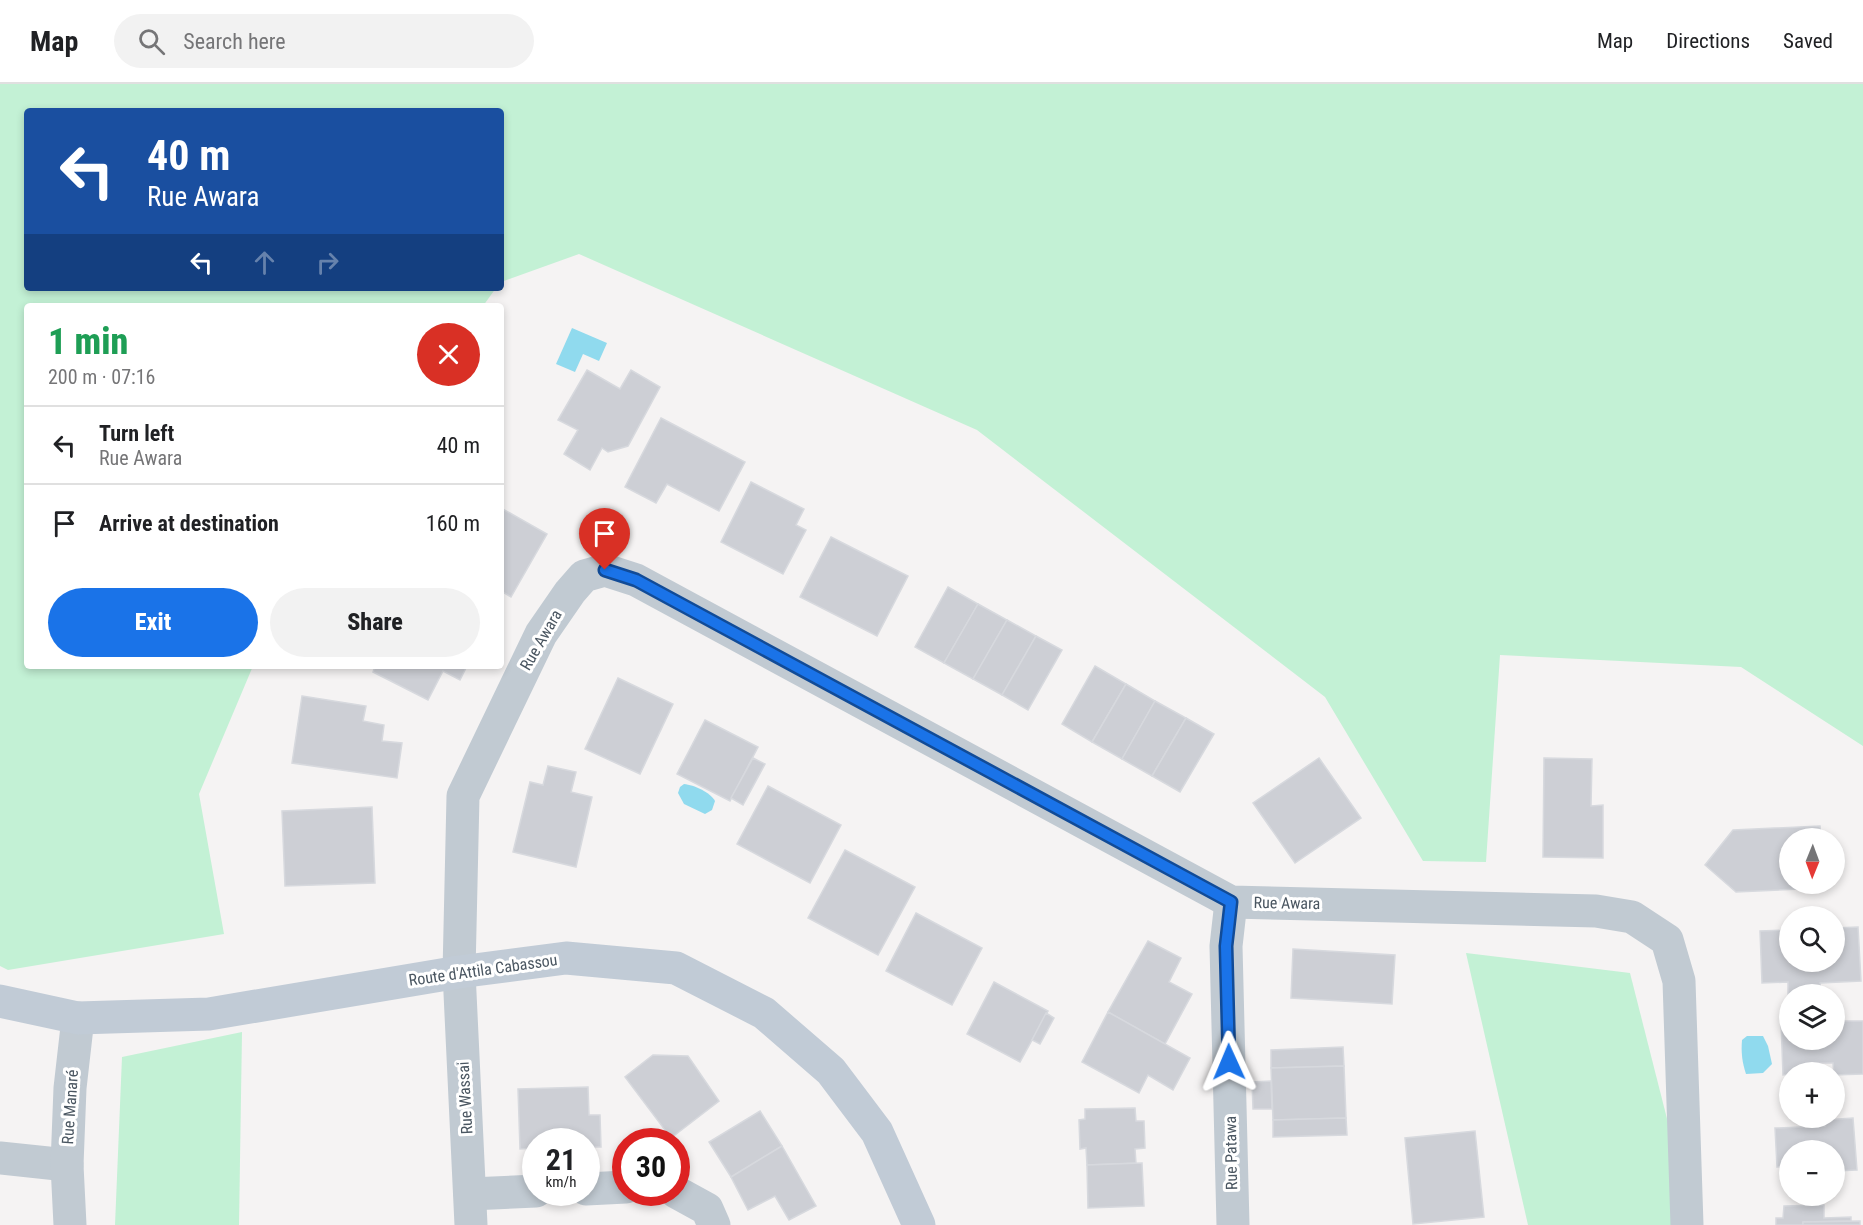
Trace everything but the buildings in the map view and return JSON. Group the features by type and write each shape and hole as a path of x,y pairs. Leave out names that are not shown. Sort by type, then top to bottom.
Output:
{"main road":[{"name":"Route d'Attila Cabassou","path":"0,1001 78,1018 209,1014 459,972 566,958 676,968 764,1013 831,1071 877,1132 919,1225"}],"street":[{"name":"Rue Awara","path":"459,972 463,796 541,634 584,576 605,570 636,580 1231,902 1596,911 1632,917 1667,940 1679,981 1687,1225"},
{"name":"Rue Patawa","path":"1231,902 1226,946 1233,1225"},
{"name":"Rue Wassai","path":"459,972 470,1209"},
{"name":"Rue Manaré","path":"0,1158 67,1165 70,1088 78,1018"},
{"path":"67,1165 70,1225"},
{"path":"470,1209 522,1195"},
{"path":"690,1200 707,1209 714,1225"}],"green space":[{"path":"0,84 1863,84 1863,746 1741,667 1500,655 1486,862 1423,861 1325,697 977,430 579,254 504,281 504,108 24,108 24,291 494,291 485,303 24,303 24,669 252,669 199,794 224,934 8,970 0,966"},
{"path":"1466,953 1630,973 1694,1225 1528,1225"},
{"path":"242,1032 239,1225 115,1225 122,1057"}],"water":[{"path":"572,328 607,343 599,361 583,354 575,372 556,364"},
{"path":"684,784 706,792 715,801 712,810 705,814 684,804 678,793"},
{"path":"1747,1036 1763,1036 1768,1046 1772,1064 1763,1073 1746,1074 1742,1040"}],"route":[{"path":"605,570 636,580 1231,902 1226,946 1229,1062"}]}
